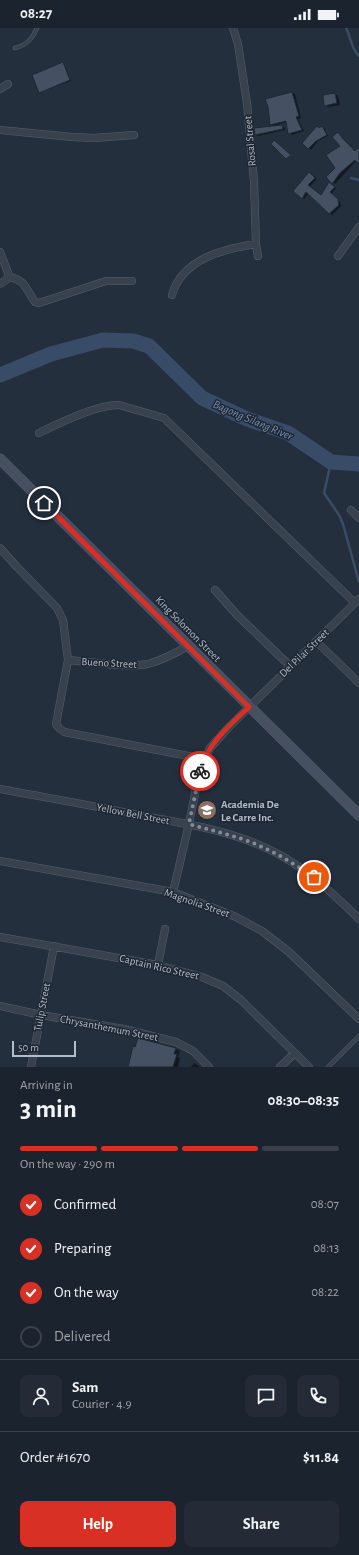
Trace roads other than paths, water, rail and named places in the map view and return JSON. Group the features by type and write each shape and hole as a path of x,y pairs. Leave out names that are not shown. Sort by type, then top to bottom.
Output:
{"street":[{"name":"Rosal Street","path":"233,28 238,44 247,103 254,182 256,244 258,256"},
{"path":"0,89 8,84"},
{"path":"0,130 94,138 134,135"},
{"path":"338,256 359,227"},
{"path":"172,296 175,286 188,268 218,253 235,247 256,244"},
{"path":"0,252 9,272 9,276 0,284"},
{"path":"9,276 18,278 25,285 35,302 39,303 106,281 132,281"},
{"path":"38,433 84,413 113,406 119,406 164,418 357,601"},
{"name":"King Solomon Street","path":"0,459 359,815"},
{"path":"351,510 359,518"},
{"name":"Bueno Street","path":"0,548 57,608 63,620 68,660 136,665 148,664 188,646"},
{"path":"215,590 236,615 290,666"},
{"name":"Del Pilar Street","path":"173,892 200,768 210,748 219,737 316,640 357,601"},
{"path":"316,640 359,683"},
{"path":"68,660 56,724 64,732 204,759"},
{"name":"Yellow Bell Street","path":"0,789 189,824 260,845 282,856 314,877 359,919"},
{"name":"Magnolia Street","path":"0,860 173,892 236,917 262,931 289,952 359,1019"},
{"path":"158,965 165,929"},
{"name":"Captain Rico Street","path":"0,937 158,965 202,977 223,986 241,1000 309,1067"},
{"name":"Tulip Street","path":"31,1067 54,946"},
{"name":"Chrysanthemum Street","path":"0,1006 41,1015 124,1029 176,1042 193,1051 209,1067"},
{"path":"280,1067 295,1053"}],"lane":[{"path":"15,48 24,46 28,43 37,28"},
{"path":"328,1067 359,1036"}],"waterway":[{"path":"346,28 354,50 359,56"},
{"path":"351,178 359,180"},
{"name":"Bagong Silang River","path":"0,375 51,354 103,340 133,341 149,346 202,398 247,419 288,433 331,462 359,464"},
{"path":"331,462 324,493 339,515 343,524 359,582"}],"place":[{"name":"Academia De Le Carre Inc.","path":"207,810"}]}
